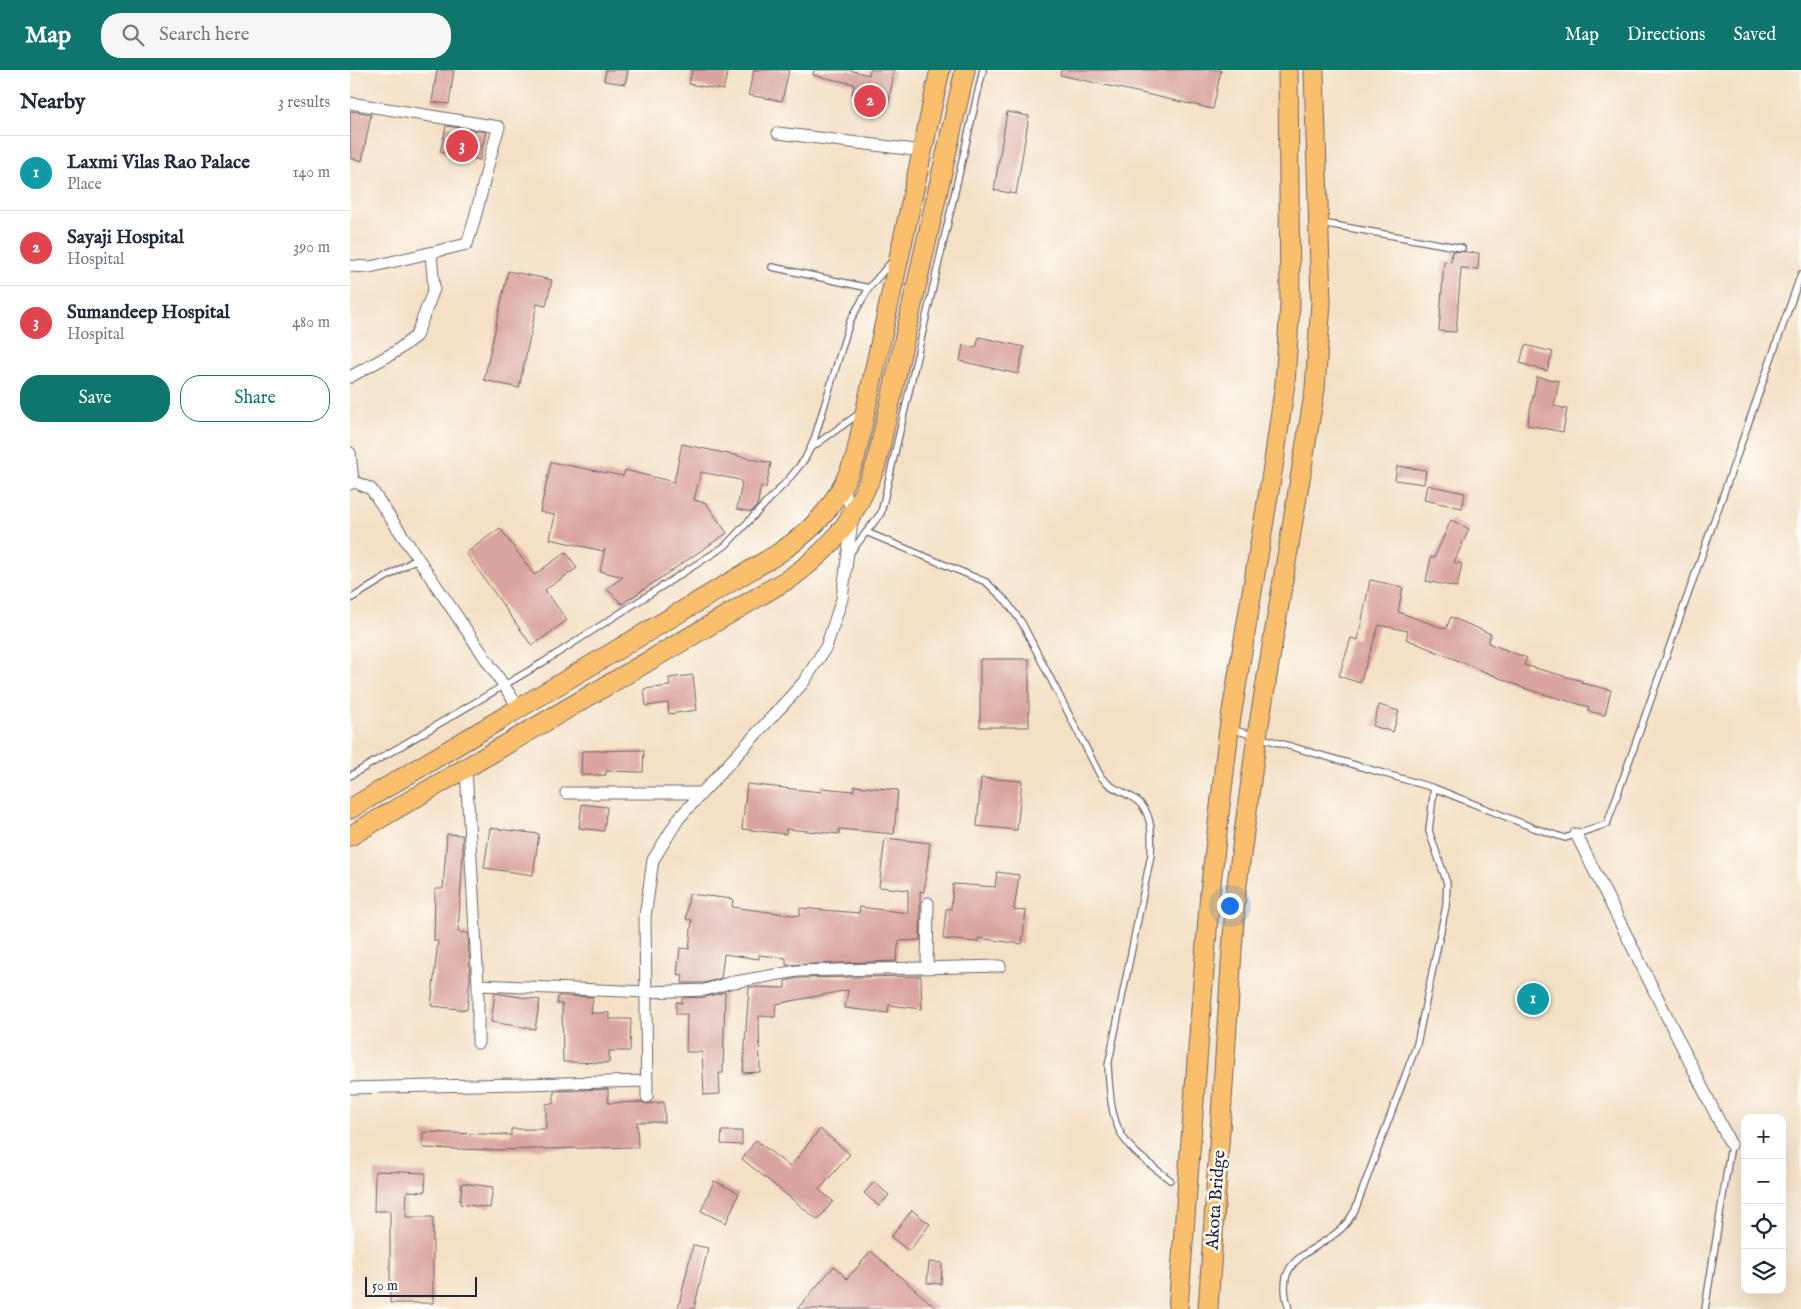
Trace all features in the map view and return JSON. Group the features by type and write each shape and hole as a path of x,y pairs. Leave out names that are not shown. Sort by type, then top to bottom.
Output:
{"main road":[{"path":"350,809 803,537 824,517 843,488 855,459 940,70"},
{"path":"350,836 792,577 817,559 845,529 876,466 965,70"},
{"path":"1178,1309 1208,911 1229,728 1274,461 1285,383 1290,304 1288,70"},
{"name":"Akota Bridge","path":"1208,1309 1236,892 1257,736 1314,389 1321,302 1314,70"}],"street":[{"path":"350,103 499,127 487,163 475,222 467,244 370,267 350,266"},
{"path":"778,133 922,151"},
{"path":"350,377 395,352 416,336 434,290 431,253"},
{"path":"350,453 352,482 371,488 520,708"},
{"path":"647,1097 645,917 653,860 679,818 803,684 829,639 842,599 853,513 843,488"},
{"path":"466,768 478,985 478,1043"},
{"path":"566,793 701,793"},
{"path":"1576,834 1731,1145"},
{"path":"927,967 928,903"},
{"path":"478,985 646,992 705,990 729,983 797,971 1000,966"},
{"path":"350,1088 647,1081"}],"lane":[{"path":"848,555 881,512 983,70"},
{"path":"1319,222 1462,248"},
{"path":"350,776 504,685 725,546 788,480 809,450 836,371 850,321 869,288 901,250"},
{"path":"772,267 869,288"},
{"path":"1229,728 1434,788 1534,828 1565,838 1607,824 1801,274"},
{"path":"809,450 867,408"},
{"path":"866,532 986,582 1006,602 1022,623 1101,777 1110,787 1134,798 1149,818 1152,834 1151,855 1108,1066 1110,1101 1119,1130 1129,1146 1170,1180"},
{"path":"350,599 418,558"},
{"path":"1289,1309 1284,1294 1285,1282 1298,1257 1342,1228 1355,1210 1417,1044 1446,906 1447,882 1429,831 1434,788"},
{"path":"1705,1309 1731,1145"}],"building":[{"path":"437,70 454,70 449,104 432,102"},
{"path":"606,70 628,70 625,84 604,81"},
{"path":"692,70 728,70 723,90 689,84"},
{"path":"754,70 789,70 782,101 748,95"},
{"path":"814,70 849,70 869,75 870,70 894,70 889,101 885,100 884,109 854,102 856,95 852,94 854,84 813,75"},
{"path":"1061,70 1221,70 1213,109 1060,75"},
{"path":"350,111 371,114 362,161 350,158"},
{"path":"1007,112 1029,116 1016,194 994,190"},
{"path":"446,126 486,132 480,160 440,152"},
{"path":"1452,251 1479,253 1478,269 1461,268 1456,332 1439,331 1444,261 1451,262"},
{"path":"508,271 552,280 546,306 537,304 519,388 484,380"},
{"path":"979,337 1024,347 1018,374 960,361 963,345 976,348"},
{"path":"1525,345 1553,352 1547,371 1520,363"},
{"path":"1537,377 1559,381 1554,406 1567,409 1563,432 1527,425"},
{"path":"682,444 771,463 766,488 761,486 757,506 751,512 737,509 742,483 740,480 701,472 694,500 706,503 727,533 622,604 607,589 623,577 600,571 605,549 603,551 550,539 555,515 540,512 551,462 623,476 625,470 674,482"},
{"path":"1397,466 1426,470 1424,484 1395,480"},
{"path":"1427,485 1465,493 1462,508 1424,500"},
{"path":"1451,520 1469,529 1454,562 1462,564 1457,587 1426,581 1431,557 1434,558"},
{"path":"500,528 534,575 566,552 577,568 545,590 567,620 532,646 466,553"},
{"path":"1370,580 1403,587 1398,612 1446,629 1451,617 1491,634 1488,643 1527,658 1524,665 1582,681 1581,683 1611,690 1605,715 1588,711 1589,707 1526,689 1406,639 1408,631 1379,625 1360,683 1339,676 1351,638 1358,640"},
{"path":"980,659 1029,659 1029,727 980,727"},
{"path":"693,675 697,710 669,714 668,703 646,706 644,689 670,686 669,678"},
{"path":"1379,705 1399,711 1393,732 1373,726"},
{"path":"644,750 643,772 606,771 606,775 581,775 582,751"},
{"path":"981,778 1022,781 1017,830 977,826"},
{"path":"747,784 821,792 821,788 854,791 854,786 898,790 894,834 839,829 839,834 786,829 786,834 742,829"},
{"path":"582,804 607,807 604,831 579,828"},
{"path":"490,828 539,834 533,875 484,868"},
{"path":"447,834 462,835 463,855 458,932 468,933 470,978 467,1010 431,1006 438,941 434,941 435,889 443,889"},
{"path":"885,838 930,843 924,892 920,891 920,940 899,941 896,961 786,965 786,958 759,955 759,959 724,954 721,978 704,983 682,983 683,975 677,974 680,948 689,949 692,920 686,919 689,894 733,899 732,907 800,916 800,908 859,913 860,907 908,913 908,890 879,887"},
{"path":"997,872 1019,875 1014,910 1026,911 1022,944 978,938 978,942 943,939 946,909 951,909 953,884 995,887"},
{"path":"921,976 922,1009 889,1005 888,1013 845,1008 848,990 776,1004 775,1017 759,1016 760,1072 743,1073 749,987 785,988 785,981 798,978"},
{"path":"725,992 723,1073 719,1073 720,1094 704,1095 702,1052 686,1052 687,1014 676,1014 676,1002 682,1003 682,998 705,997"},
{"path":"495,993 540,1000 535,1029 491,1022"},
{"path":"558,996 593,997 591,1013 609,1013 609,1019 631,1019 630,1051 609,1051 609,1063 563,1062 562,1004 557,1004"},
{"path":"608,1089 608,1103 642,1102 647,1104 664,1102 665,1122 637,1122 638,1147 490,1150 423,1148 423,1132 511,1135 511,1129 546,1129 546,1104 554,1103 554,1091"},
{"path":"820,1129 850,1154 819,1190 833,1201 818,1220 742,1159 756,1140 790,1167"},
{"path":"722,1131 742,1131 742,1145 721,1144"},
{"path":"375,1171 426,1173 425,1192 407,1191 406,1217 433,1217 433,1303 390,1303 390,1211 374,1211"},
{"path":"714,1181 739,1193 726,1223 701,1211"},
{"path":"874,1182 889,1195 879,1206 864,1193"},
{"path":"462,1183 493,1187 490,1208 460,1204"},
{"path":"912,1210 930,1224 909,1251 891,1237"},
{"path":"693,1245 708,1248 694,1309 678,1309"},
{"path":"871,1251 937,1309 797,1309 834,1266 847,1279"},
{"path":"929,1262 942,1263 941,1284 927,1283"}],"place":[{"name":"Sayaji Hospital","path":"870,101"},
{"name":"Sumandeep Hospital","path":"462,146"},
{"name":"Laxmi Vilas Rao Palace","path":"1533,999"}]}
